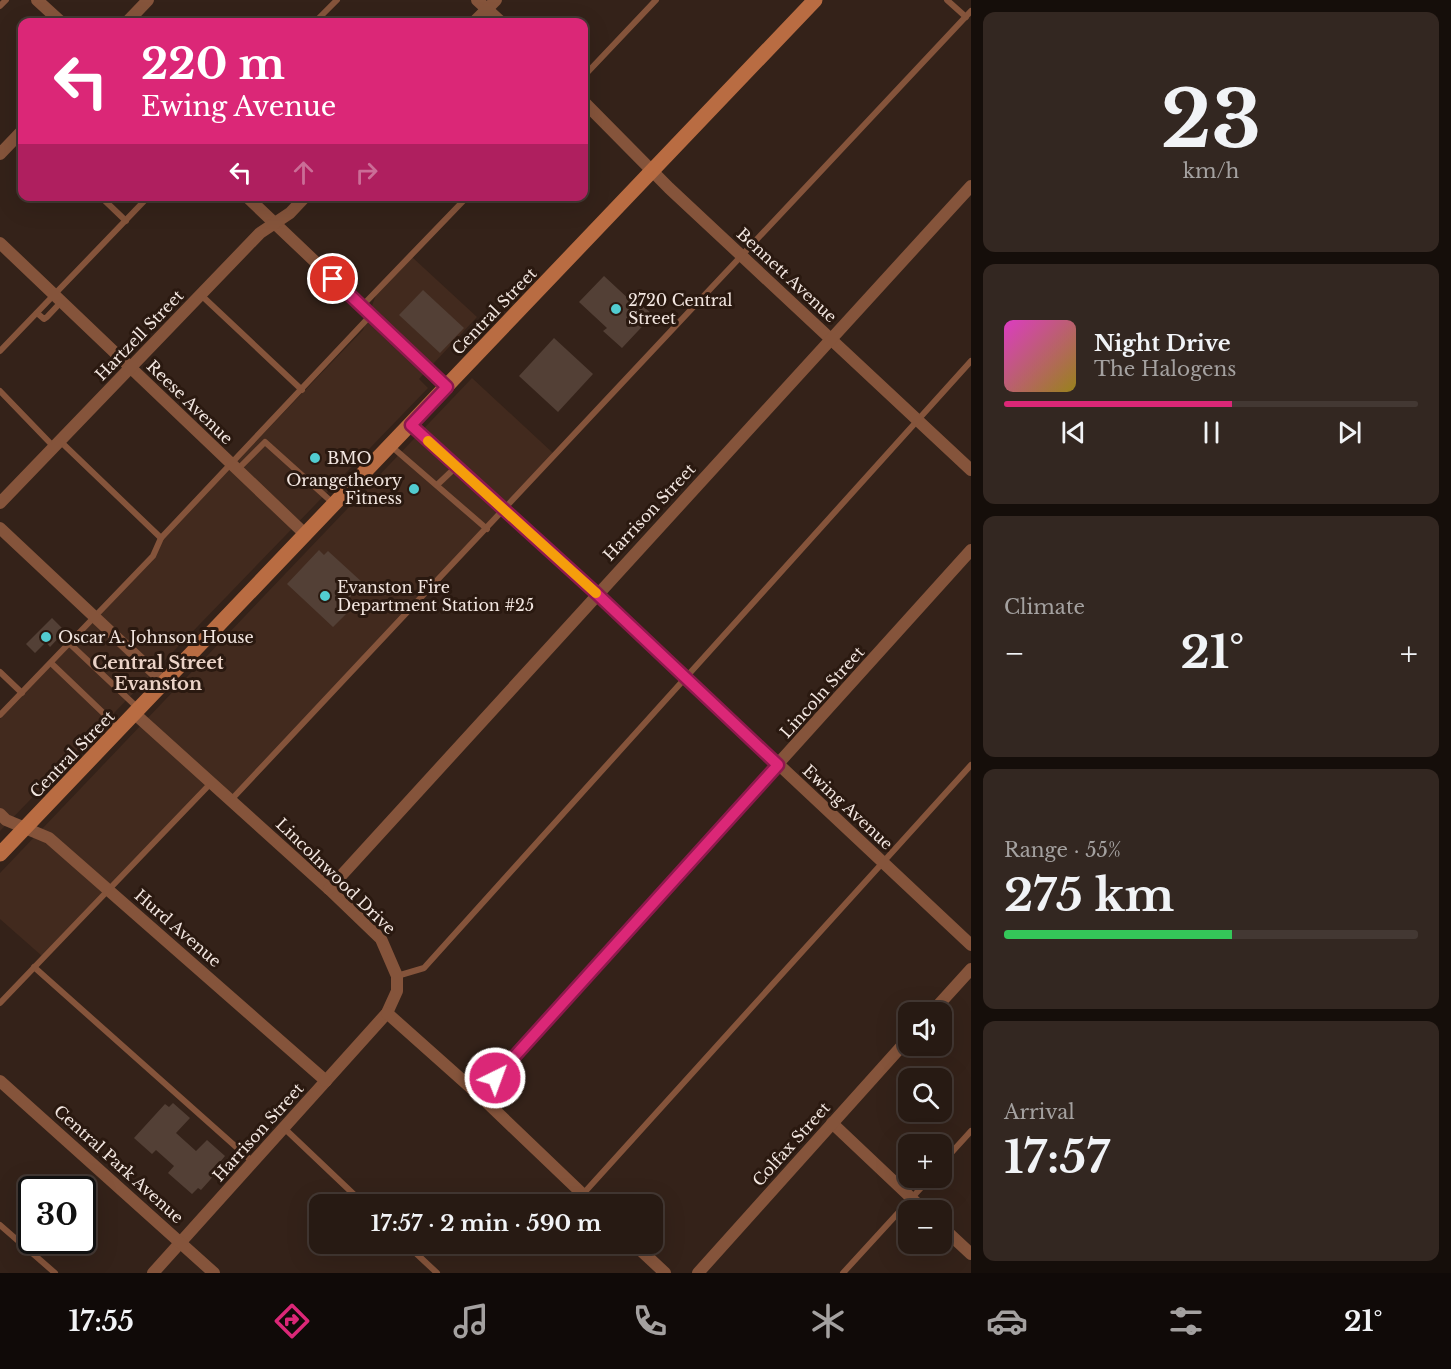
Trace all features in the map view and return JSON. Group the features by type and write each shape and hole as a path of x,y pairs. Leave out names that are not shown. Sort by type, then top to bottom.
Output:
{"main road":[{"name":"Central Street","path":"0,854 815,0"}],"street":[{"path":"38,0 57,18"},
{"path":"131,18 148,0"},
{"path":"477,0 491,5 499,18"},
{"path":"478,18 491,5"},
{"name":"Bennett Avenue","path":"588,106 742,256 971,470"},
{"path":"0,154 18,135"},
{"name":"Harrison Street","path":"329,889 596,593 971,186"},
{"path":"251,201 447,387"},
{"name":"Hartzell Street","path":"0,503 260,233 290,213 301,201"},
{"name":"Reese Avenue","path":"0,243 306,535"},
{"name":"Ewing Avenue","path":"411,425 596,593 971,945"},
{"path":"0,528 165,683"},
{"name":"Lincoln Street","path":"479,1095 971,550"},
{"name":"Lincolnwood Drive","path":"137,712 381,939 397,976"},
{"name":"Hurd Avenue","path":"0,814 6,820 49,838 326,1081"},
{"path":"941,1002 971,969"},
{"path":"397,976 397,991 387,1013 479,1095 582,1194"},
{"name":"Harrison Street","path":"153,1273 387,1013"},
{"name":"Colfax Street","path":"698,1273 898,1050"},
{"name":"Central Park Avenue","path":"0,1081 214,1273"},
{"path":"832,1123 911,1198"},
{"path":"952,1236 971,1254"},
{"path":"644,1254 664,1273"}],"lane":[{"path":"0,6 6,0"},
{"path":"319,18 337,0"},
{"path":"588,72 656,0"},
{"path":"231,801 968,14 948,0"},
{"path":"105,201 126,221"},
{"path":"0,351 37,313 59,298 144,201"},
{"path":"0,715 153,556 162,538 234,467 302,390 366,311 464,201"},
{"path":"201,295 302,390"},
{"path":"397,976 424,968 687,679 971,361"},
{"path":"0,391 162,538"},
{"path":"234,467 265,442 335,504"},
{"path":"391,446 487,529"},
{"path":"437,485 456,466"},
{"path":"69,644 137,712"},
{"path":"51,663 121,729"},
{"path":"0,672 22,693"},
{"path":"584,1194 971,765"},
{"path":"0,1003 211,783"},
{"path":"34,967 253,1162"},
{"path":"284,1128 353,1194"},
{"path":"952,1153 971,1131"},
{"path":"843,1273 920,1188"},
{"path":"0,1225 55,1273"},
{"path":"417,1254 437,1273"}],"shaded area":[{"path":"412,257 477,317 419,379 428,388 0,831 0,719 155,557 163,538 363,330 376,295"},
{"path":"472,378 554,454 230,798 211,780 42,956 0,919 0,873"}],"building":[{"name":"2720 Central Street","path":"604,276 632,302 635,299 653,315 622,348 603,331 607,328 579,302"},
{"path":"423,290 464,328 440,353 399,315"},
{"path":"554,338 593,374 558,412 519,376"},
{"name":"Evanston Fire Department Station #25","path":"319,550 324,555 328,551 363,583 340,608 346,614 333,627 287,584"},
{"name":"Oscar A. Johnson House","path":"52,618 65,631 50,647 46,642 35,653 26,644"},
{"path":"173,1103 190,1118 176,1133 196,1151 207,1140 225,1156 215,1168 218,1171 201,1190 198,1188 192,1194 168,1173 174,1166 156,1150 152,1154 134,1138 165,1104 169,1107"}],"slow traffic":[{"path":"428,441 596,593"}],"place":[{"name":"2720 Central Street","path":"616,309"},
{"name":"BMO","path":"315,458"},
{"name":"Orangetheory Fitness","path":"414,489"},
{"name":"Evanston Fire Department Station #25","path":"325,596"},
{"name":"Oscar A. Johnson House","path":"46,637"}],"district":[{"name":"Central Street Evanston","path":"158,673"}],"route":[{"path":"333,279 447,387 411,425 596,593 778,765 495,1078"}]}
